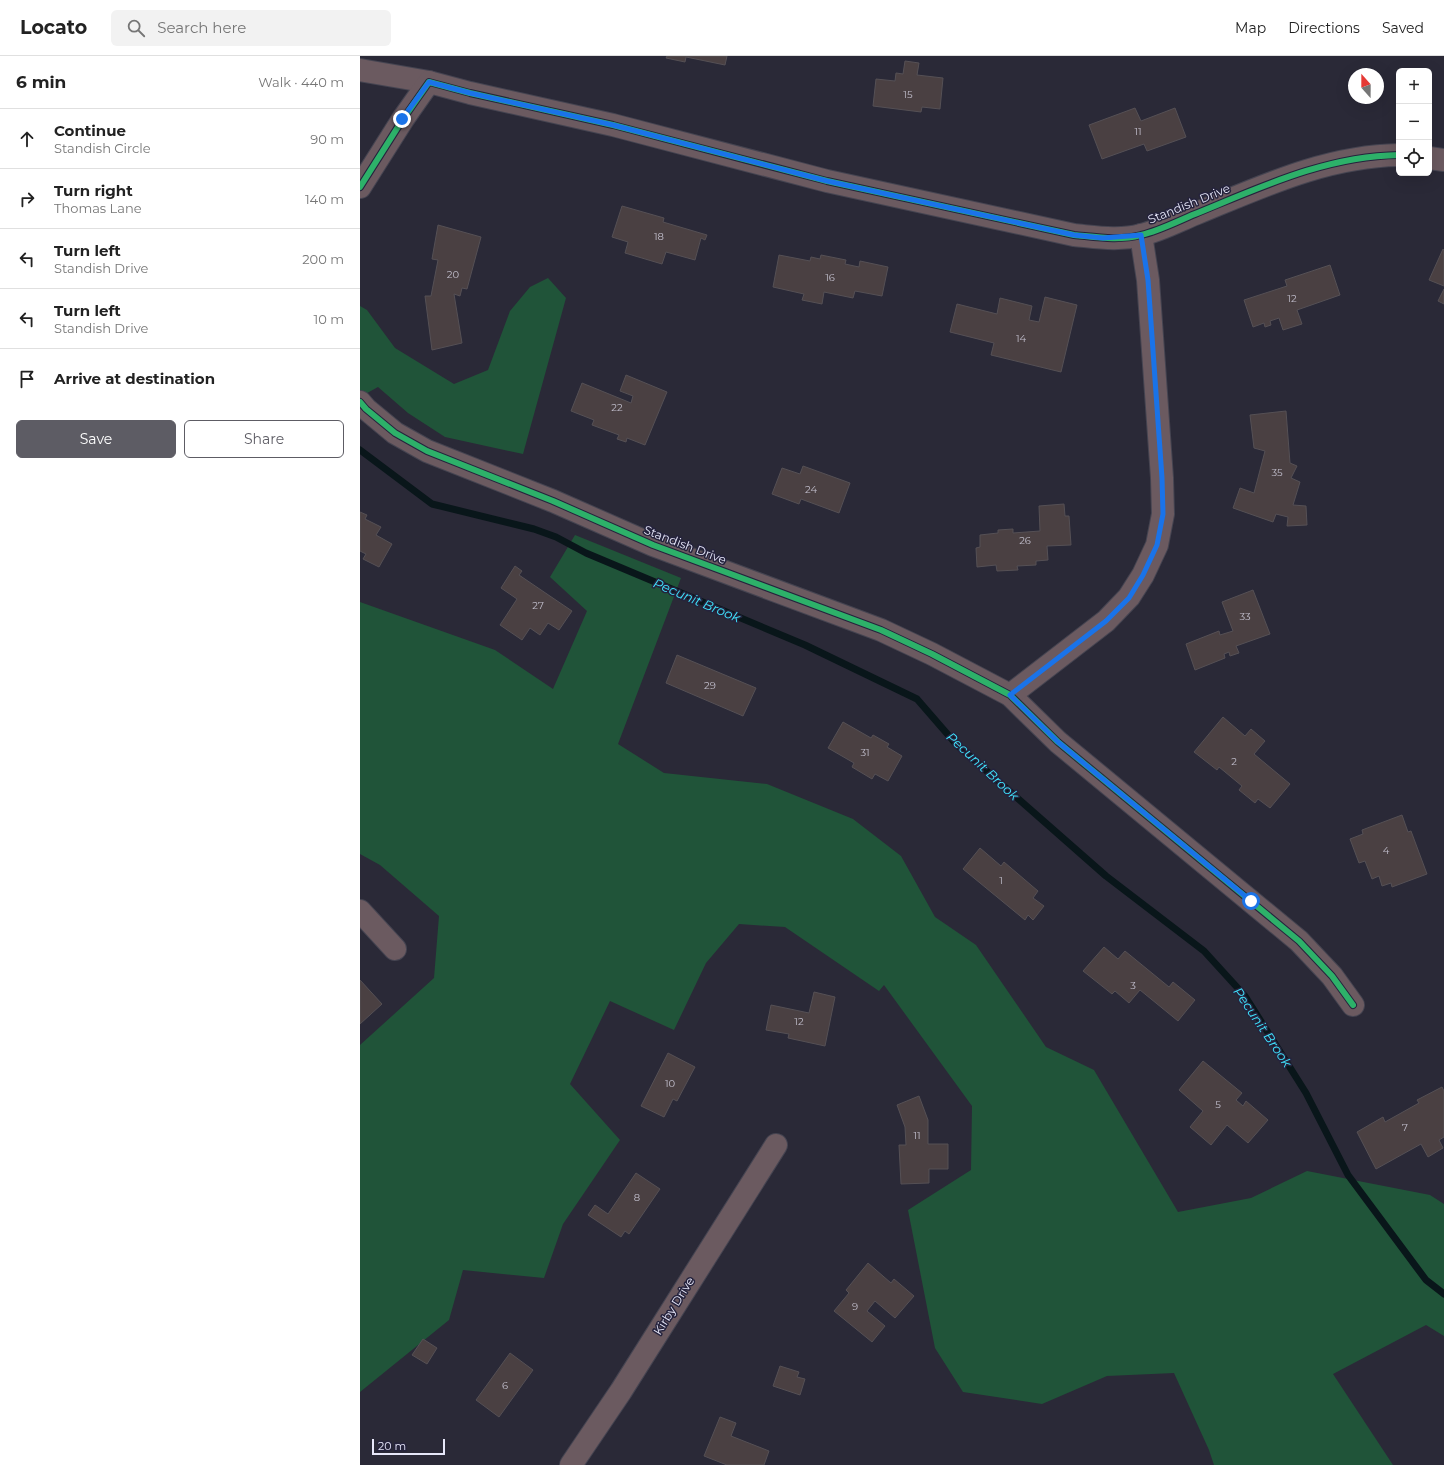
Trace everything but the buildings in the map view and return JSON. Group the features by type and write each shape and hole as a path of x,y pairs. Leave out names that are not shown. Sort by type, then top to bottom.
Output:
{"street":[{"name":"Standish Drive","path":"360,70 429,82 470,93 613,125 827,181 1059,231 1103,238 1141,235 1295,174 1338,162 1377,156 1396,155"},
{"path":"360,188 402,119 429,82"},
{"path":"1432,158 1444,160"},
{"path":"1010,695 1106,621 1129,598 1143,575 1157,545 1163,514 1162,478 1148,280 1141,235"},
{"name":"Standish Drive","path":"360,402 366,409 395,433 427,451 553,501 653,545 881,630 932,654 1010,695 1058,742 1299,941 1332,976 1353,1005"},
{"path":"360,912 395,949"},
{"name":"Kirby Drive","path":"570,1465 621,1391 776,1145"}],"green space":[{"path":"548,278 566,298 523,454 445,437 408,413 378,387 360,397 360,306 367,310 395,348 454,384 488,370 510,311 530,287"},
{"path":"575,535 681,578 618,744 664,773 767,784 853,819 901,856 935,917 976,945 1046,1047 1094,1070 1178,1212 1251,1198 1307,1171 1430,1195 1444,1204 1444,1336 1426,1325 1333,1374 1393,1465 1214,1465 1209,1450 1174,1373 1107,1376 1042,1404 963,1392 935,1348 908,1210 971,1170 972,1106 884,985 879,991 785,927 739,924 706,963 674,1030 610,1001 570,1084 620,1140 563,1224 544,1278 463,1270 449,1320 360,1392 360,1045 434,978 439,916 380,865 360,854 360,602 495,650 553,689 587,611 550,577"}],"waterway":[{"name":"Pecunit Brook","path":"360,450 432,504 534,529 556,537 586,553 805,645 917,699 956,744 1106,876 1204,951 1245,996 1306,1093 1348,1175 1426,1280 1444,1294"}],"cycle path":[{"path":"360,187 403,119 429,82 470,93 613,125 827,181 1074,235 1099,237 1124,238 1148,233 1294,175 1346,161 1396,155"},
{"path":"360,402 366,409 395,433 427,451 553,501 653,545 881,630 932,654 1010,695 1058,742 1299,941 1332,976 1353,1005"}],"route":[{"path":"402,119 429,82 470,93 613,125 827,181 1074,235 1103,238 1123,238 1141,235 1148,280 1162,478 1163,514 1157,545 1143,575 1129,598 1106,621 1010,695 1058,742 1251,901"}]}
